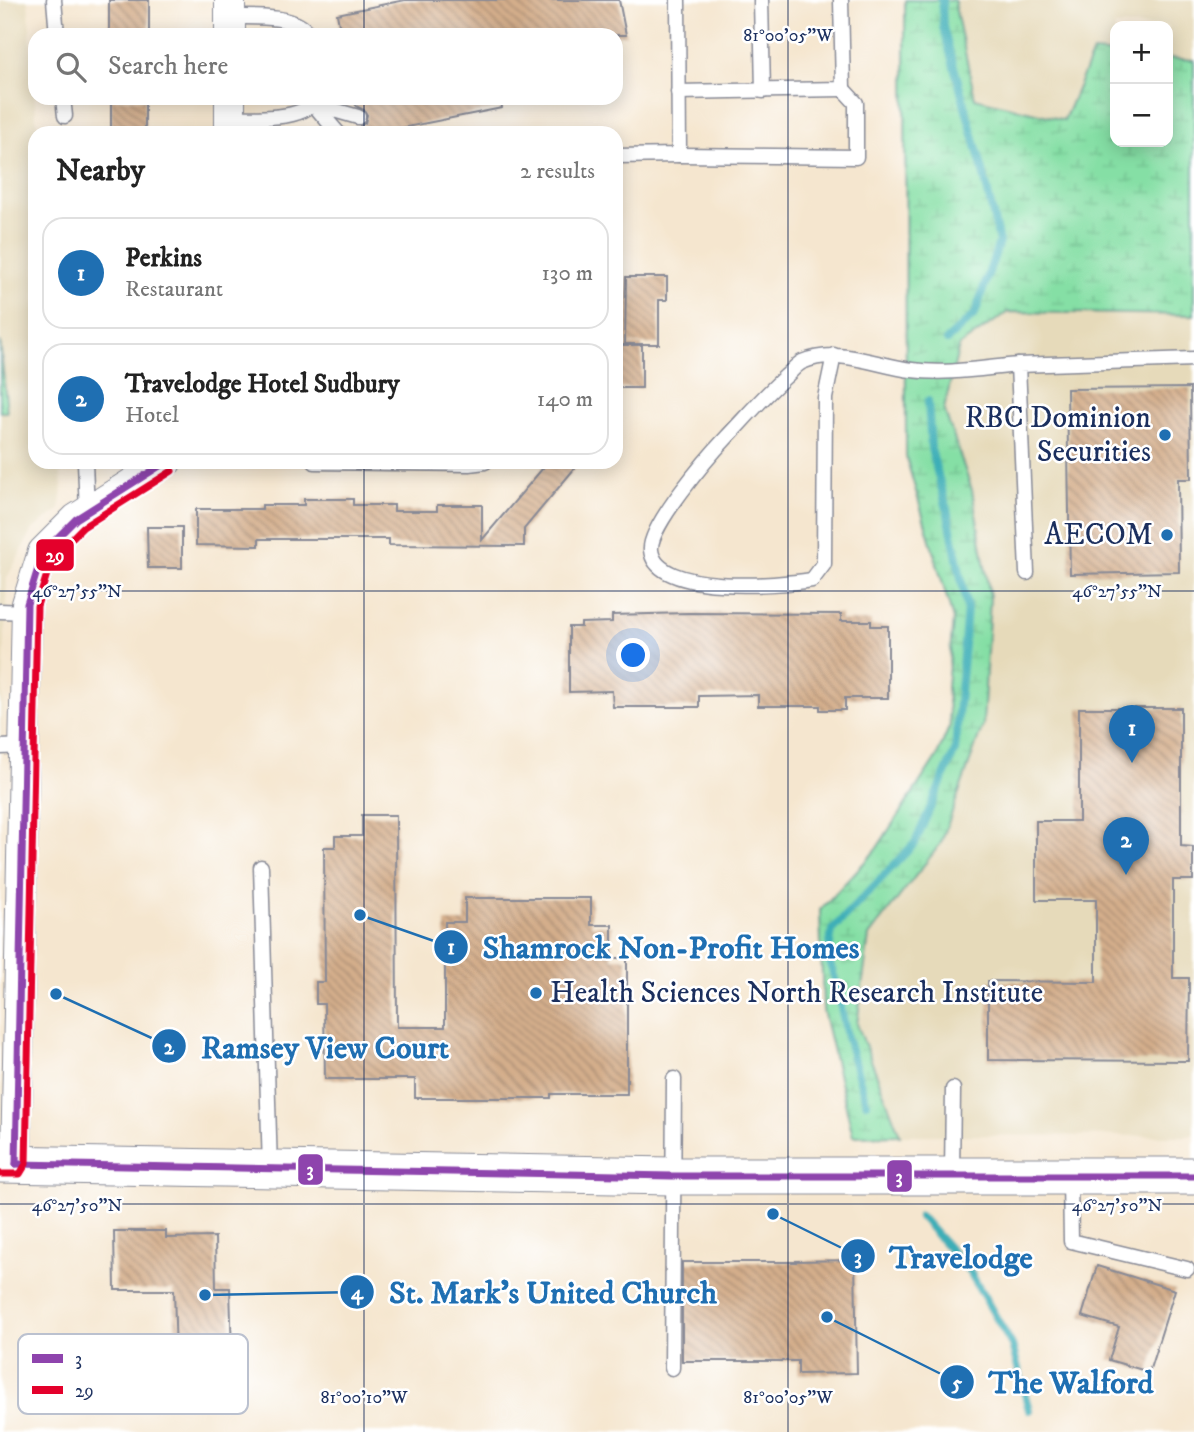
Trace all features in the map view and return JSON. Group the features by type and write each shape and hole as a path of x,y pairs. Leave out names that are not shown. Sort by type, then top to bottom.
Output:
{"street":[{"path":"155,469 76,519 43,552 27,604 13,611 8,1164 672,1176 1194,1176"}],"lane":[{"path":"54,0 56,28"},
{"path":"678,0 678,155"},
{"path":"761,0 763,91"},
{"path":"623,156 856,157 856,103 843,89 841,0"},
{"path":"230,17 261,17 295,22 303,28"},
{"path":"678,92 843,89"},
{"path":"64,105 65,116"},
{"path":"230,116 282,116 302,112 310,105"},
{"path":"317,105 333,126"},
{"path":"325,105 358,117"},
{"path":"834,355 825,398 824,564 812,580 785,584 712,584 675,577 657,566 651,550 653,532 703,462 801,362 834,355 913,371 1194,359"},
{"path":"1018,365 1027,573"},
{"path":"85,469 87,512"},
{"path":"261,867 270,1170"},
{"path":"672,1368 674,1079"},
{"path":"952,1176 953,1089"},
{"path":"1070,1176 1071,1241 1187,1269"}],"shaded area":[{"path":"0,0 28,0 28,105 35,105 37,126 28,126 28,469 61,469 62,485 60,509 33,529 7,578 0,761"},
{"path":"955,0 1194,0 1194,60 1173,58 1173,21 1110,21 1110,54 1093,52 1064,120 975,98"},
{"path":"1008,312 1194,315 1194,1134 1188,1136 900,1135 857,1024 869,936 941,843 983,725 990,597 972,490 944,409 959,346"}],"green space":[{"path":"905,0 955,0 975,98 1064,120 1093,52 1110,54 1110,147 1173,147 1173,58 1194,60 1194,315 1008,312 959,346 944,409 972,490 990,597 983,725 941,843 869,936 857,1024 900,1135 853,1136 823,1010 820,910 875,851 937,756 950,725 947,687 953,619 906,457"},
{"path":"0,341 7,412 0,412"}],"building":[{"path":"109,0 149,0 149,28 109,28"},
{"path":"405,0 619,0 626,35 623,35 623,28 340,28 337,14"},
{"path":"111,105 145,105 145,126 111,126"},
{"path":"502,105 502,108 412,126 360,126 365,123 367,115 356,106"},
{"path":"626,277 667,277 667,300 659,300 659,344 625,344"},
{"path":"623,345 642,345 642,388 623,388"},
{"path":"1190,388 1191,479 1178,479 1179,572 1070,574 1067,389"},
{"path":"542,469 574,469 524,529 524,546 389,545 389,539 259,539 259,546 196,545 196,509 262,509 262,505 304,505 304,499 353,499 353,505 394,505 394,511 437,511 437,505 482,505 482,540"},
{"path":"147,527 182,527 182,568 148,568"},
{"path":"841,614 841,621 871,621 871,626 888,626 888,698 845,698 845,710 820,710 820,706 758,706 758,695 699,696 699,707 613,707 612,691 569,692 569,627 581,627 581,623 612,622 612,615"},
{"path":"1079,708 1181,708 1181,846 1193,847 1193,880 1173,880 1173,978 1189,978 1188,1061 988,1060 988,981 1096,982 1096,900 1036,900 1036,821 1079,821"},
{"name":"Health Sciences North Research Institute","path":"362,815 396,815 397,1027 445,1027 445,922 465,922 465,898 591,898 591,925 612,925 612,958 627,958 627,1094 551,1094 551,1098 415,1098 415,1079 325,1079 324,1004 316,1004 316,982 325,982 324,847 335,847 335,836 362,836"},
{"path":"114,1231 166,1231 166,1238 215,1237 216,1288 230,1288 231,1334 175,1334 174,1290 115,1290"},
{"path":"855,1260 857,1373 798,1374 798,1361 682,1361 682,1262"},
{"path":"1097,1266 1175,1290 1149,1372 1109,1360 1119,1327 1082,1316"}],"waterway":[{"path":"942,0 943,27 983,171 999,242 975,314 947,340"},
{"path":"866,1102 828,958 832,930 915,843 955,751 967,608 947,509 931,449 928,401"},
{"path":"920,1216 970,1272 1012,1345 1029,1410"}],"transit line":[{"name":"3","path":"16,1164 27,604 43,552 76,519 155,469"},
{"name":"29","path":"0,1174 20,1174 26,1164 37,606 52,558 83,527 172,471"},
{"name":"3","path":"16,1164 672,1176 1194,1176"}],"place":[{"name":"RBC Dominion Securities","path":"1165,435"},
{"name":"AECOM","path":"1167,535"},
{"name":"Perkins","path":"1132,763"},
{"name":"Travelodge Hotel Sudbury","path":"1126,875"},
{"name":"Shamrock Non-Profit Homes","path":"360,915"},
{"name":"Health Sciences North Research Institute","path":"536,993"},
{"name":"Ramsey View Court","path":"56,994"},
{"name":"Travelodge","path":"773,1214"},
{"name":"St. Mark’s United Church","path":"205,1295"},
{"name":"The Walford","path":"827,1317"}]}
